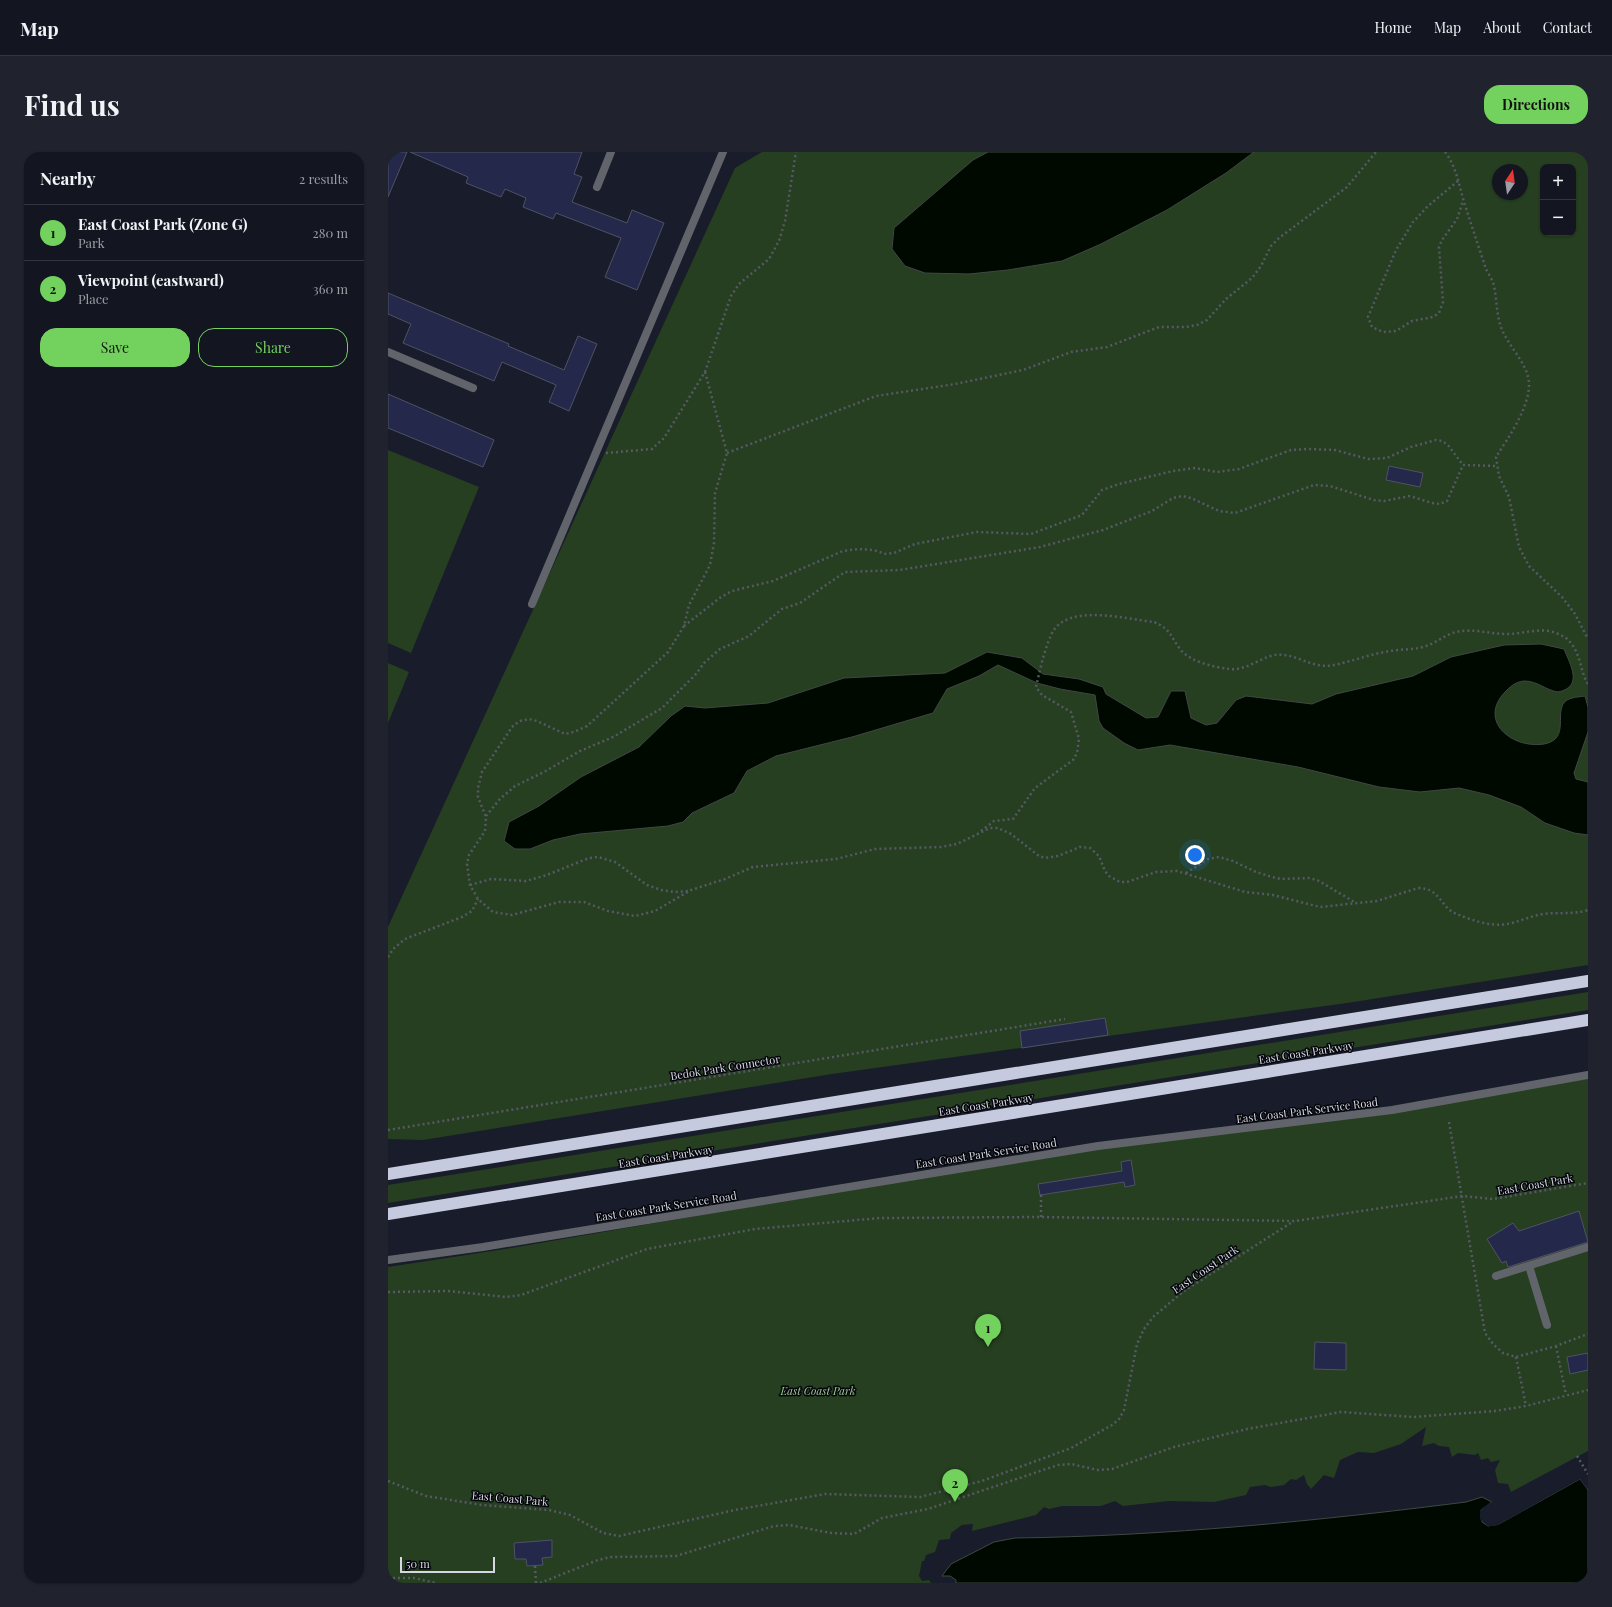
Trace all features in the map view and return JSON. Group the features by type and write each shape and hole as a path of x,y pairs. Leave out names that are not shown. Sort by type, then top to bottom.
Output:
{"highway":[{"path":"388,1174 1588,981"},
{"name":"East Coast Parkway","path":"388,1214 1588,1020"}],"street":[{"path":"597,187 611,152"},
{"path":"532,604 723,152"},
{"path":"388,352 473,388"},
{"name":"East Coast Park Service Road","path":"388,1260 483,1247 1098,1146 1392,1110 1588,1075"},
{"path":"1496,1276 1588,1247"},
{"path":"1529,1266 1547,1325"}],"path":[{"path":"595,454 644,451 659,444 705,372 730,296 739,284 769,259 779,241 785,221 796,152"},
{"path":"727,453 876,396 955,384 1023,370 1072,352 1112,345 1159,327 1186,327 1197,325 1207,320 1230,295 1252,278 1261,266 1272,246 1279,238 1347,187 1376,152"},
{"path":"1445,152 1454,167 1487,271 1493,282 1500,324 1505,339 1526,369 1528,377 1529,386 1527,398 1515,426 1496,457 1496,466 1509,497 1520,547 1529,566 1562,597 1575,614 1588,639"},
{"path":"1458,180 1428,206 1413,222 1404,236 1368,318 1372,327 1383,332 1396,331 1412,321 1433,317 1439,313 1443,302 1439,247 1442,240 1457,219 1464,200"},
{"path":"691,890 655,911 635,916 608,910 584,902 559,902 512,915 493,912 478,899 470,885 467,864 469,855 485,831 486,817 478,797 480,779 512,727 520,721 529,719 565,734 587,726 668,652 684,626 689,605 710,565 713,553 714,493 727,453 705,372"},
{"path":"684,626 721,597 732,591 773,581 843,551 858,549 873,550 886,554 894,553 915,544 978,532 1031,534 1082,515 1102,490 1118,484 1173,470 1195,468 1217,472 1239,469 1291,450 1308,449 1335,450 1368,459 1387,458 1411,447 1436,440 1442,441 1448,445 1463,465"},
{"path":"1463,465 1496,466"},
{"path":"486,817 500,799 515,786 544,772 580,751 613,737 662,708 696,674 704,663 720,649 749,636 782,609 800,603 845,572 900,570 1040,547 1103,530 1152,511 1173,498 1182,496 1191,498 1219,511 1235,513 1314,485 1330,486 1374,500 1384,501 1410,496 1440,504 1447,501 1463,465"},
{"path":"980,832 994,820 1013,819 1035,788 1069,765 1077,753 1078,732 1071,712 1042,695 1036,687 1052,633 1062,621 1075,616 1089,615 1154,622 1162,625 1170,631 1180,649 1188,656 1198,661 1231,669 1244,668 1266,658 1277,655 1288,656 1315,665 1332,666 1391,651 1423,647 1454,632 1472,630 1508,634 1549,631 1566,638 1572,645 1581,661 1585,679 1588,684"},
{"path":"470,885 492,879 526,881 547,875 589,858 598,857 615,862 647,885 661,890 675,892 691,890 725,879 753,866 836,859 874,849 941,847 957,844 990,828 998,828 1012,834 1039,856 1045,858 1058,856 1080,847 1090,848 1099,856 1105,871 1109,876 1120,882 1127,882 1156,872 1176,871 1245,892 1273,895 1320,907 1356,902 1377,902 1418,888 1424,888 1435,893 1455,914 1480,922 1506,924 1543,914 1560,915 1588,910"},
{"path":"1185,873 1208,860 1219,857 1233,861 1256,872 1277,878 1310,878 1319,881 1356,902"},
{"path":"388,958 393,949 405,939 462,917 472,911 478,899"},
{"name":"Bedok Park Connector","path":"388,1130 1064,1019"},
{"path":"1449,1122 1486,1333 1493,1344 1503,1353 1516,1357 1556,1346 1588,1334"},
{"name":"East Coast Park","path":"388,1292 448,1291 506,1297 521,1295 647,1248 755,1229 880,1218 1042,1217 1295,1221 1462,1196 1493,1199 1588,1183"},
{"path":"1041,1195 1042,1217"},
{"name":"East Coast Park","path":"388,1481 426,1496 482,1505 549,1510 570,1514 603,1533 619,1536 636,1534 735,1510 825,1494 920,1497 982,1481 1071,1448 1112,1426 1120,1419 1124,1410 1137,1344 1144,1329 1154,1317 1184,1291 1295,1221"},
{"path":"1556,1346 1566,1395"},
{"path":"1516,1357 1526,1406"},
{"path":"540,1583 611,1557 676,1556 774,1526 789,1525 831,1533 854,1534 882,1518 928,1509 1058,1465 1071,1464 1098,1470 1112,1469 1174,1447 1247,1429 1341,1412 1413,1417 1494,1411 1526,1406 1588,1390"},
{"path":"1577,1456 1588,1474"},
{"path":"535,1566 536,1583"},
{"path":"388,1578 414,1578 436,1583"}],"green space":[{"path":"762,152 1588,152 1588,965 1347,1003 832,1074 423,1140 388,1139 388,927 735,168"},
{"path":"388,450 479,487 411,653 388,643"},
{"path":"388,663 409,672 388,723"},
{"path":"1588,992 1588,1010 388,1203 388,1185"},
{"name":"East Coast Park","path":"1588,1078 1588,1451 1511,1492 1508,1484 1498,1483 1495,1470 1500,1460 1491,1462 1488,1458 1481,1460 1478,1453 1475,1455 1458,1453 1452,1457 1449,1447 1439,1446 1434,1443 1422,1446 1426,1427 1401,1444 1374,1453 1358,1452 1340,1460 1334,1478 1324,1475 1311,1489 1307,1484 1304,1475 1296,1480 1291,1479 1284,1485 1271,1487 1265,1485 1250,1487 1246,1495 1214,1502 1169,1501 1123,1506 1115,1501 1101,1506 1062,1506 1049,1509 1044,1507 1036,1515 972,1531 973,1524 962,1525 951,1533 950,1539 939,1540 935,1552 926,1555 924,1561 922,1561 919,1576 922,1581 929,1580 931,1583 388,1583 388,1267 511,1248 1129,1141 1394,1112"}],"shaded area":[{"path":"988,152 1254,152 1226,173 1167,210 1101,244 1062,261 1008,270 969,274 925,273 905,266 892,249 894,228 973,160"},
{"path":"1541,644 1564,649 1572,668 1573,680 1571,685 1558,692 1529,681 1512,685 1498,702 1495,712 1497,722 1502,730 1510,737 1520,742 1544,744 1552,741 1560,731 1561,710 1567,700 1585,696 1588,707 1588,732 1574,773 1576,779 1588,782 1588,835 1574,833 1545,823 1521,807 1489,795 1459,788 1420,792 1379,787 1298,767 1170,745 1138,750 1124,743 1103,728 1099,721 1095,695 1060,689 1037,683 998,665 979,676 947,689 933,713 852,737 776,756 747,771 734,793 692,813 683,822 668,826 580,834 553,840 530,849 515,849 504,841 509,822 539,806 581,777 639,747 671,716 685,706 705,708 768,703 844,678 945,673 987,652 1022,658 1043,674 1079,679 1103,687 1106,694 1146,718 1158,717 1171,691 1185,691 1191,718 1206,725 1217,723 1236,700 1246,696 1312,704 1336,694 1413,676 1451,657 1504,645"},
{"path":"1580,1479 1588,1490 1588,1583 956,1583 956,1580 950,1576 942,1576 951,1564 994,1542 1015,1538 1128,1534 1241,1526 1410,1509 1466,1502 1482,1497 1492,1502 1481,1510 1482,1522 1488,1526 1499,1524"}],"pier":[{"path":"1579,1478 1582,1478 1588,1490 1580,1479 1496,1526 1488,1526 1480,1519 1482,1508 1494,1501 1494,1504 1484,1510 1482,1514 1484,1521 1489,1524 1495,1524"}],"building":[{"path":"388,152 407,152 388,197"},
{"path":"410,152 582,152 574,174 582,177 572,202 627,223 632,210 664,223 637,290 605,277 621,238 556,213 553,219 523,207 526,198 505,189 501,197 466,183 468,177"},
{"path":"388,293 509,344 508,346 564,370 578,336 597,344 569,411 549,402 556,385 502,362 494,381 403,343 411,324 388,314"},
{"path":"388,394 494,440 483,467 388,428"},
{"path":"1389,466 1423,473 1420,487 1386,480"},
{"path":"1105,1018 1108,1035 1022,1048 1020,1031"},
{"path":"1131,1160 1135,1185 1125,1187 1124,1182 1040,1195 1038,1184 1122,1171 1121,1162"},
{"path":"1579,1211 1588,1242 1508,1267 1506,1261 1502,1263 1487,1239 1513,1223 1519,1231"},
{"path":"1315,1342 1346,1343 1346,1370 1314,1369"},
{"path":"1588,1353 1588,1370 1570,1374 1567,1357"},
{"path":"552,1540 552,1557 542,1558 543,1565 527,1566 526,1559 515,1559 514,1543"}],"place":[{"name":"East Coast Park (Zone G)","path":"988,1347"},
{"name":"Viewpoint (eastward)","path":"955,1502"}]}
